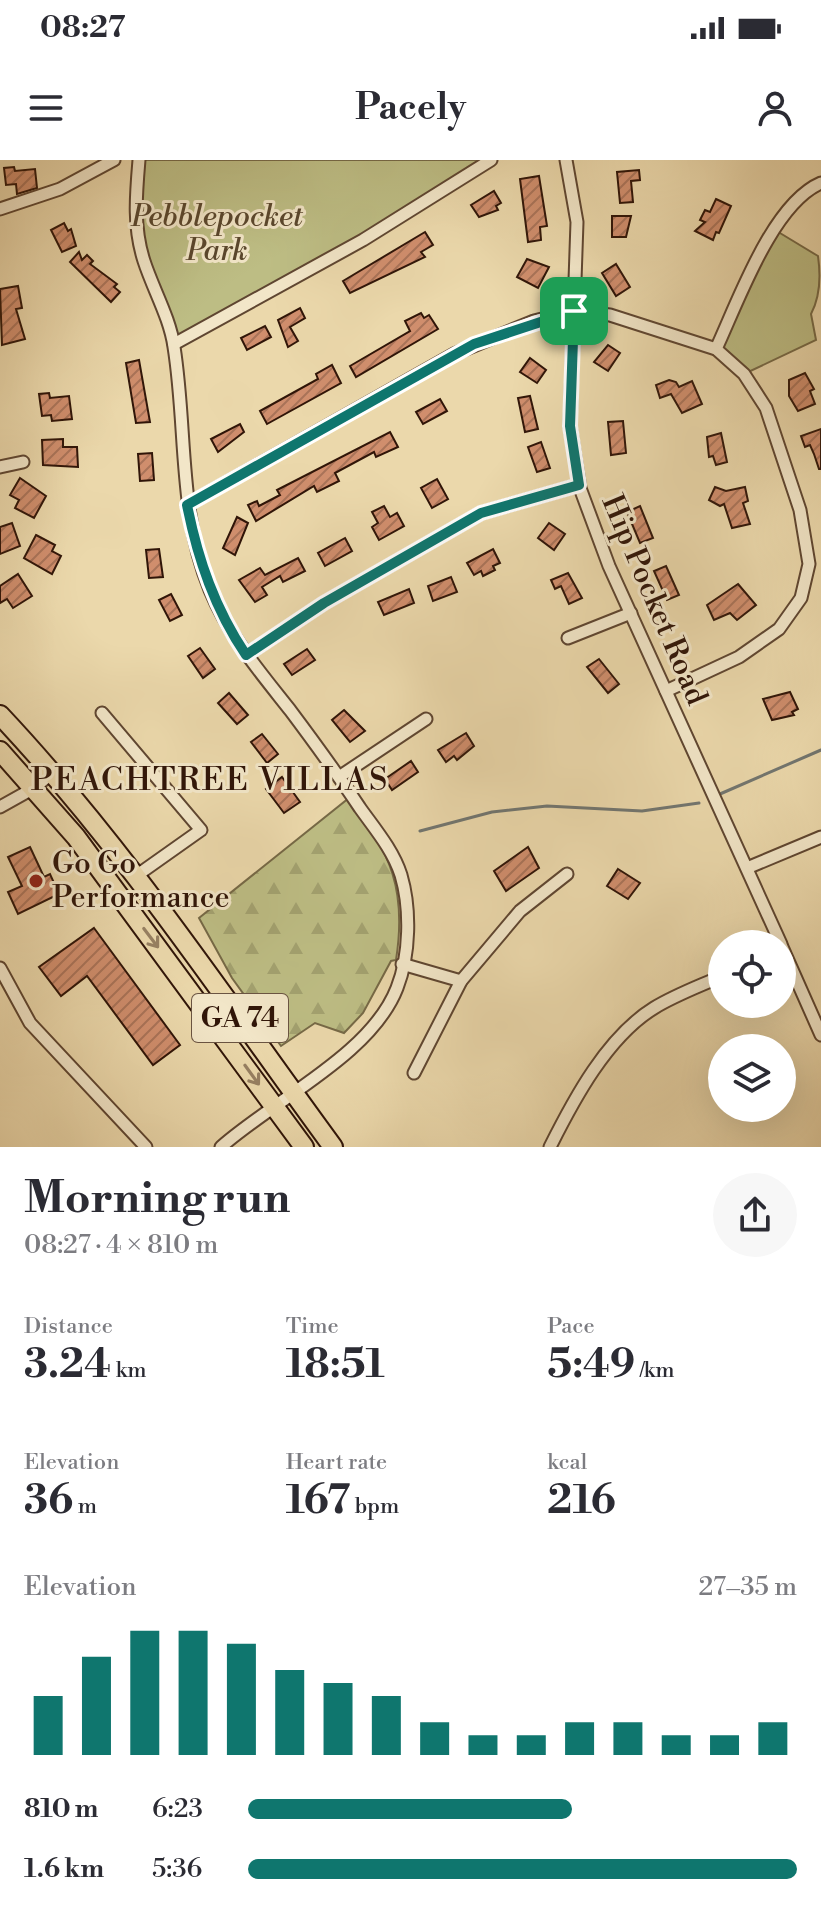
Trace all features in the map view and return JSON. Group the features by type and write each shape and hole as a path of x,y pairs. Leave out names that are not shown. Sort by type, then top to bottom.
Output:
{"main road":[{"name":"GA 74","path":"0,715 53,772 136,876 333,1147"},
{"name":"GA 74","path":"0,751 27,793 76,837 304,1147"}],"street":[{"path":"0,209 60,189 114,160"},
{"path":"139,160 135,210 139,245 174,344 187,505 209,587 224,622 246,655 388,847 400,872 407,900 398,985 378,1024 359,1044 273,1105 221,1147"},
{"path":"174,344 363,240 491,160"},
{"name":"Hip Pocket Road","path":"566,160 577,222 570,426 579,485 593,529 774,930"},
{"path":"716,349 785,211 804,192 821,183"},
{"path":"187,505 474,344 574,311 646,325 716,349 744,374 766,408 800,510 809,564 801,598 779,629 739,657 666,691"},
{"path":"0,467 23,462"},
{"path":"246,655 324,603 481,513 579,485"},
{"path":"568,638 631,613"},
{"path":"102,713 201,830 136,876"},
{"path":"339,777 426,719"},
{"path":"0,807 27,793 53,772"},
{"path":"747,868 821,837"},
{"path":"414,1073 461,981 520,911 567,874"},
{"path":"402,964 461,981"},
{"path":"0,968 30,1023 146,1147"},
{"name":"Hip Pocket Road","path":"796,979 821,1035"},
{"path":"550,1147 585,1086 618,1040 653,1009 708,983"}],"green space":[{"name":"Pebblepocket Park","path":"140,160 491,160 174,344 138,238"},
{"path":"775,230 818,256 819,286 811,314 816,340 744,374 716,349"},
{"path":"349,798 376,837 392,873 399,913 396,960 391,961 363,1013 344,1033 315,1023 281,1046 232,978 199,918"}],"building":[{"path":"14,167 15,171 35,169 37,188 17,194 16,184 6,185 4,168"},
{"path":"639,170 640,180 631,181 633,202 620,203 617,172"},
{"path":"539,176 547,226 540,227 541,240 528,242 520,179"},
{"path":"494,191 501,203 496,206 498,210 479,217 471,205"},
{"path":"716,199 731,206 713,240 695,231 705,222 700,220 705,210 710,212"},
{"path":"612,216 631,216 626,237 612,237"},
{"path":"64,223 68,231 71,229 76,246 62,252 51,230"},
{"path":"425,232 433,245 421,252 425,257 350,293 343,281"},
{"path":"79,252 82,260 87,255 93,261 90,264 117,284 114,287 120,292 111,302 70,262"},
{"path":"527,259 549,267 538,288 517,277"},
{"path":"616,264 630,287 616,296 602,273"},
{"path":"18,286 22,308 16,309 25,339 2,345 0,289"},
{"path":"300,308 305,318 290,327 298,341 288,347 278,320"},
{"path":"421,313 424,318 429,315 438,329 356,377 350,366 410,331 405,321"},
{"path":"265,326 271,337 247,350 241,338"},
{"path":"608,345 620,353 608,371 594,362"},
{"path":"530,358 546,370 537,383 520,372"},
{"path":"139,360 150,422 136,423 126,363"},
{"path":"332,365 341,383 267,424 260,411 318,379 316,374"},
{"path":"805,373 814,389 810,391 815,404 798,411 789,396 789,380"},
{"path":"669,380 679,387 692,381 702,404 682,413 671,394 660,398 656,385"},
{"path":"49,393 50,398 69,396 72,419 52,421 51,415 42,416 39,394"},
{"path":"530,396 538,429 525,432 518,398"},
{"path":"440,399 447,411 423,424 416,412"},
{"path":"623,421 626,453 611,455 608,422"},
{"path":"240,424 244,432 218,452 211,439"},
{"path":"821,429 819,469 810,445 805,447 801,436"},
{"path":"390,432 398,447 376,457 374,452 335,473 339,481 317,492 314,486 256,521 248,505 257,501 259,506 280,495 277,490"},
{"path":"721,433 727,462 716,465 713,456 709,457 707,437"},
{"path":"63,439 63,447 77,447 78,467 43,465 42,440"},
{"path":"541,442 550,468 537,472 528,447"},
{"path":"152,453 154,480 140,481 138,454"},
{"path":"20,478 46,496 34,518 15,508 19,500 10,495"},
{"path":"437,479 448,499 432,508 421,488"},
{"path":"715,487 726,491 745,487 748,501 743,503 750,524 732,528 724,504 720,506 709,500"},
{"path":"384,506 390,517 397,513 404,526 379,540 372,527 378,523 372,512"},
{"path":"640,506 653,538 640,543 627,512"},
{"path":"237,517 248,523 235,555 223,548"},
{"path":"12,523 20,546 0,554 0,527"},
{"path":"549,523 565,534 554,550 538,538"},
{"path":"36,535 55,545 52,551 61,556 52,574 24,558"},
{"path":"345,538 352,551 325,566 318,553"},
{"path":"159,549 163,577 149,578 146,550"},
{"path":"493,549 500,563 493,566 495,570 483,576 481,571 474,575 467,563"},
{"path":"298,558 305,571 283,582 280,576 262,587 267,595 255,602 239,580 260,568 265,575"},
{"path":"666,566 679,595 667,600 654,571"},
{"path":"568,573 582,598 569,604 561,586 555,589 551,580"},
{"path":"18,574 32,596 13,608 7,599 0,603 0,586"},
{"path":"451,577 457,592 433,601 428,586"},
{"path":"738,584 756,605 737,620 730,613 714,620 707,605"},
{"path":"409,589 414,603 384,615 378,602"},
{"path":"171,594 182,615 170,621 159,600"},
{"path":"200,648 215,669 203,678 188,656"},
{"path":"307,649 315,660 292,675 284,664"},
{"path":"599,659 619,684 608,693 587,667"},
{"path":"790,692 798,709 792,712 794,715 772,720 763,699"},
{"path":"229,693 248,715 237,724 218,703"},
{"path":"344,710 365,731 350,742 332,720"},
{"path":"466,733 474,746 457,760 454,756 446,762 438,750"},
{"path":"262,734 278,754 267,763 251,742"},
{"path":"411,761 418,772 392,790 385,779"},
{"path":"282,777 300,802 284,813 266,789"},
{"name":"Go Go Performance","path":"30,847 44,877 50,874 59,894 18,914 8,892 22,886 8,857"},
{"path":"528,847 539,868 506,891 494,871"},
{"path":"618,869 640,883 628,899 607,886"},
{"path":"94,928 180,1045 153,1065 87,976 61,996 39,967"}],"waterway":[{"path":"720,794 821,750"},
{"path":"420,831 492,812 547,806 642,811 699,803"}],"place":[{"name":"Go Go Performance","path":"36,881"}],"district":[{"name":"PEACHTREE VILLAS","path":"210,780"}],"route":[{"path":"574,311 570,426 579,485 481,513 324,603 246,655 224,622 209,587 187,505 454,354 534,321 574,311"}]}
